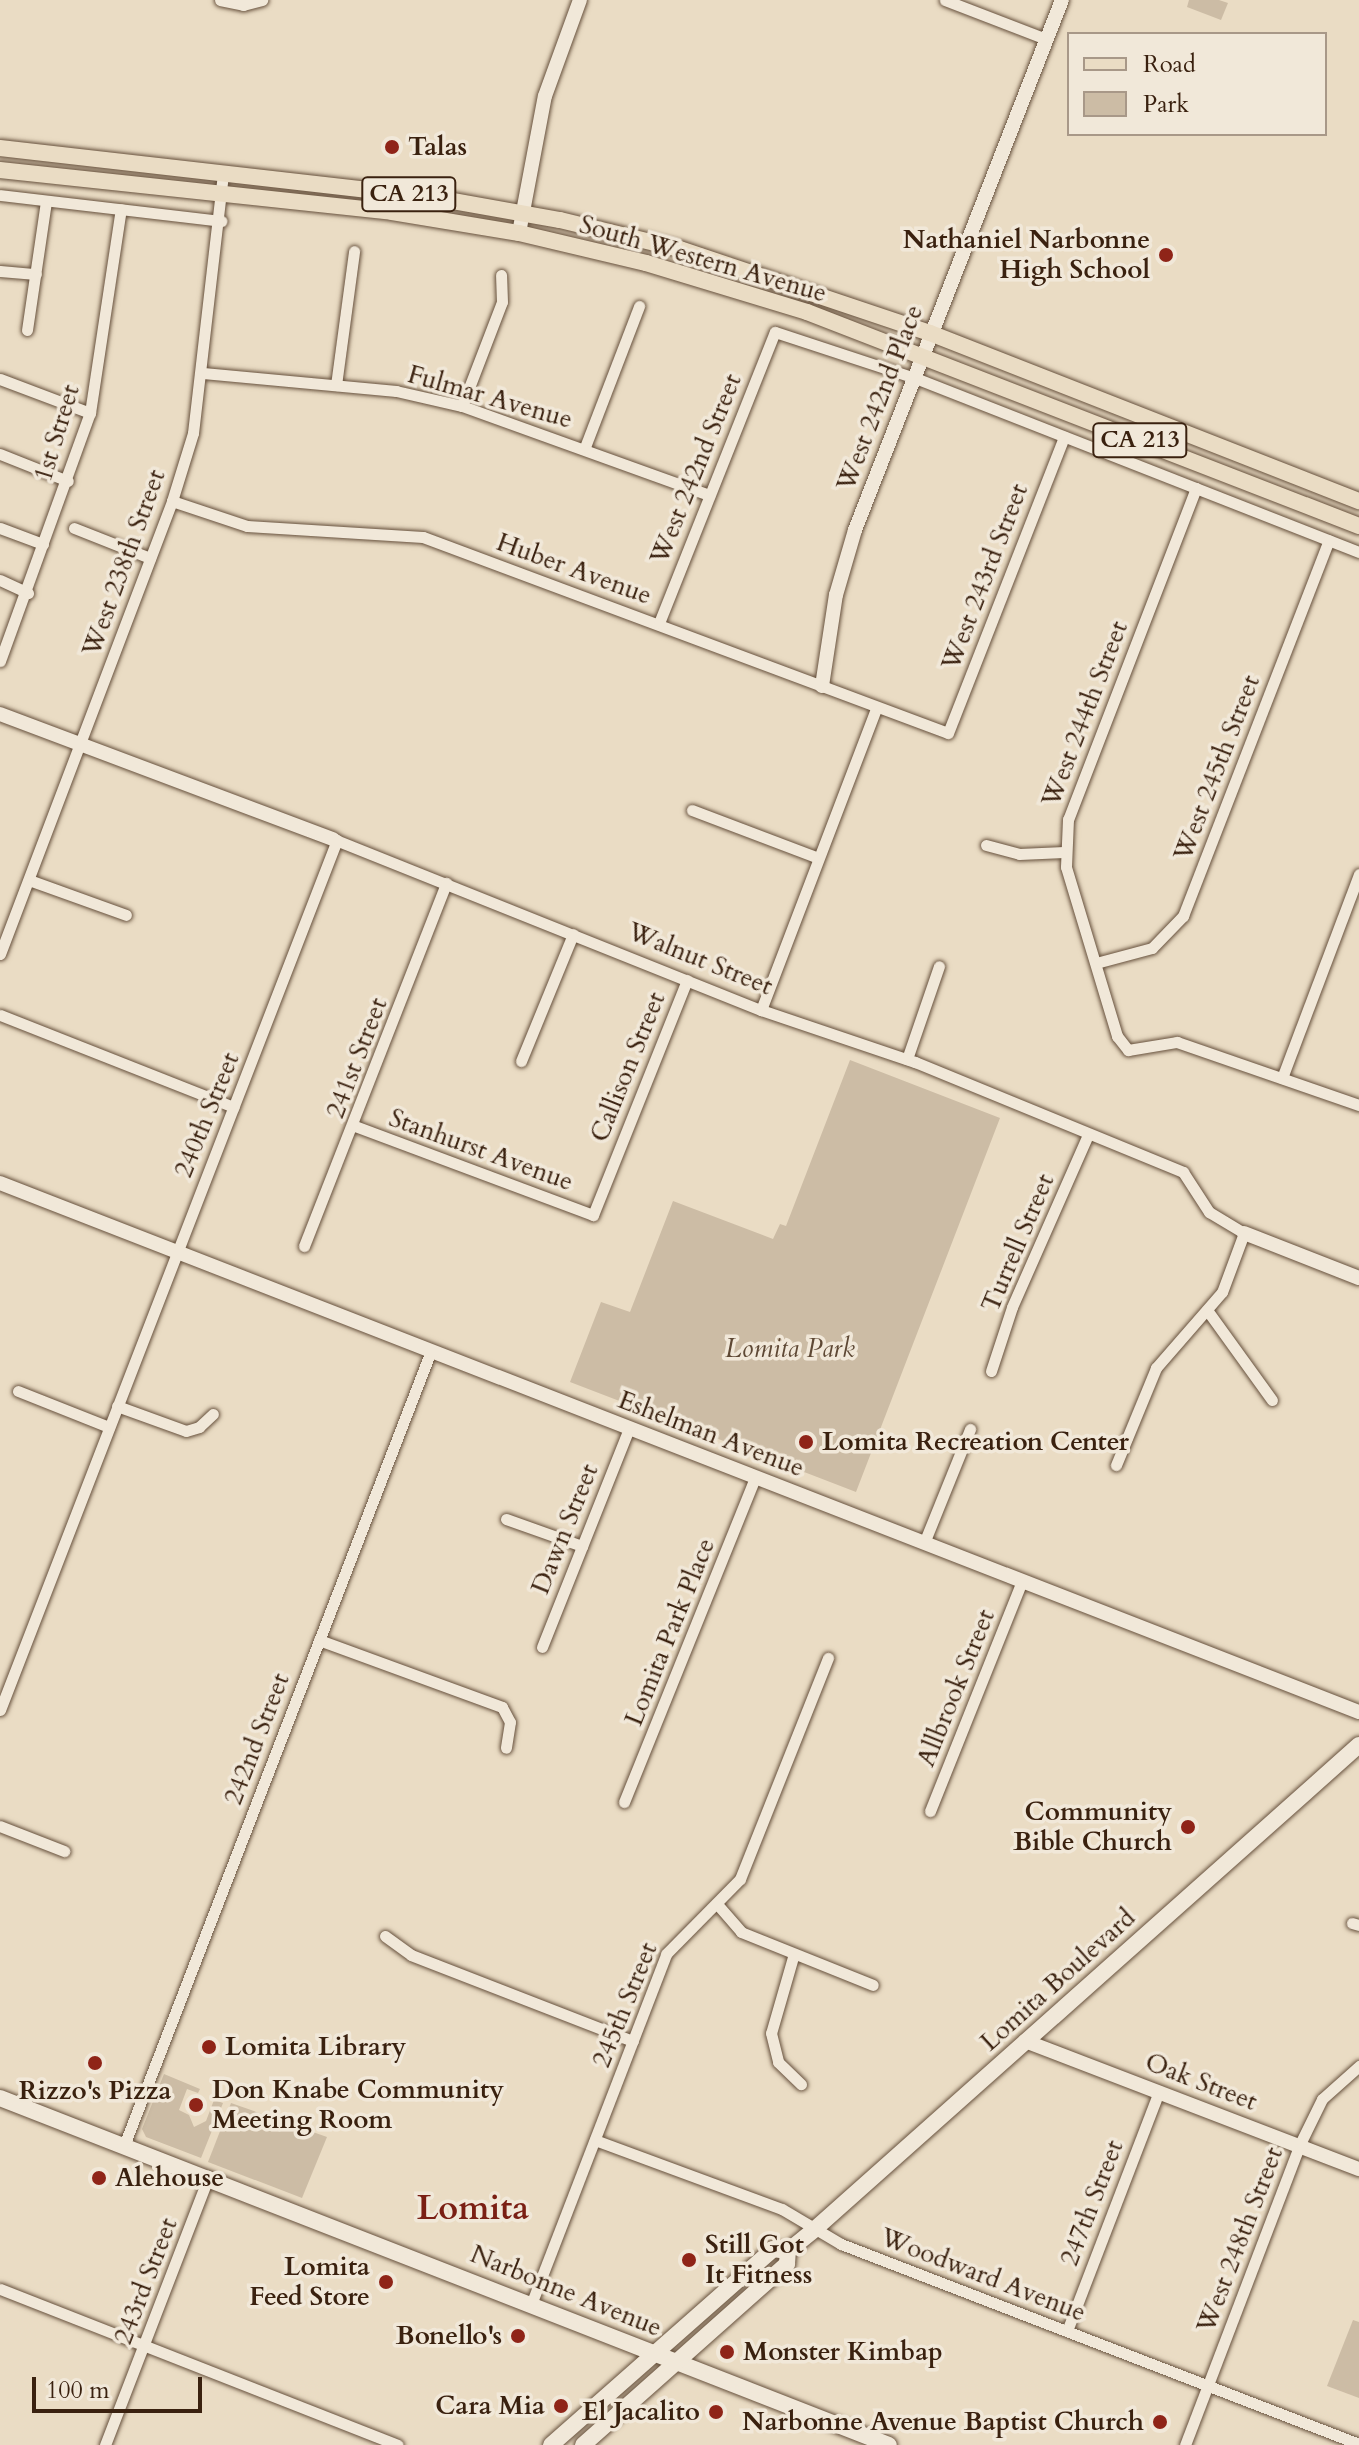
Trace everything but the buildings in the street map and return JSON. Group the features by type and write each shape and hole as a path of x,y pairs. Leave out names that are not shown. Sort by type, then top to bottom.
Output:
{"main road":[{"name":"South Western Avenue","path":"0,148 223,172 523,213 680,249 930,333 1359,501"},
{"name":"South Western Avenue","path":"0,170 392,212 519,233 712,281 921,355 1359,526"},
{"name":"Lomita Boulevard","path":"583,2445 787,2264 788,2251 1359,1745"},
{"name":"Narbonne Avenue","path":"0,2098 125,2143 889,2445"},
{"name":"Lomita Boulevard","path":"551,2445 773,2249 788,2251"}],"street":[{"path":"220,0 261,1"},
{"path":"519,233 545,96 580,0"},
{"path":"945,0 1046,39"},
{"name":"West 242nd Place","path":"822,686 836,595 851,543 915,378 921,355 1062,0"},
{"name":"West 238th Street","path":"0,954 172,501 193,433 221,221 223,172"},
{"path":"0,195 221,221"},
{"path":"27,330 46,202"},
{"name":"1st Street","path":"0,661 28,593 90,413 121,209"},
{"path":"336,385 354,251"},
{"path":"0,271 36,274"},
{"path":"462,406 502,302 501,275"},
{"path":"585,447 639,306"},
{"name":"South Western Avenue","path":"775,332 915,378 1359,552"},
{"name":"West 242nd Street","path":"659,623 775,332"},
{"name":"Fulmar Avenue","path":"203,373 336,385 462,406 585,447 709,495"},
{"path":"0,379 90,413"},
{"name":"West 243rd Street","path":"948,733 1064,437"},
{"path":"0,454 68,481"},
{"name":"West 244th Street","path":"1196,488 1068,819 1064,852 1117,1036 1128,1050 1177,1042 1282,1078"},
{"name":"Huber Avenue","path":"172,501 247,526 423,537 948,733"},
{"path":"0,528 43,544"},
{"path":"74,528 150,558"},
{"name":"West 245th Street","path":"1096,963 1152,948 1183,916 1329,540"},
{"path":"0,580 28,593"},
{"path":"761,1010 816,857 877,707"},
{"name":"Walnut Street","path":"0,714 335,839 761,1010 907,1059 1183,1172 1209,1212 1244,1233 1359,1278"},
{"path":"692,810 816,857"},
{"name":"240th Street","path":"0,1710 335,839"},
{"path":"986,845 1019,854 1064,852"},
{"path":"1359,874 1282,1078 1359,1105"},
{"path":"29,880 126,915"},
{"name":"241st Street","path":"304,1246 355,1126 446,883"},
{"path":"521,1061 573,934"},
{"path":"907,1059 939,966"},
{"name":"Callison Street","path":"593,1215 687,980"},
{"path":"0,1015 234,1107"},
{"name":"Stanhurst Avenue","path":"355,1126 593,1215"},
{"name":"Turrell Street","path":"991,1371 1012,1307 1088,1135"},
{"name":"Eshelman Avenue","path":"0,1183 1359,1712"},
{"path":"1116,1465 1156,1368 1222,1292 1244,1233"},
{"path":"1207,1310 1272,1400"},
{"name":"242nd Street","path":"125,2143 431,1351"},
{"path":"18,1391 109,1427"},
{"path":"117,1406 186,1431 199,1427 213,1414"},
{"name":"Dawn Street","path":"542,1647 629,1428"},
{"path":"924,1543 970,1429"},
{"name":"Lomita Park Place","path":"624,1802 755,1477"},
{"path":"506,1519 582,1546"},
{"name":"Allbrook Street","path":"930,1811 1022,1581"},
{"path":"319,1640 502,1707 510,1722 506,1748"},
{"name":"245th Street","path":"532,2302 666,1954 679,1935 717,1904 740,1879 757,1845 828,1658"},
{"path":"0,1826 64,1851"},
{"path":"717,1904 741,1932 793,1957 873,1985"},
{"path":"385,1936 411,1955 633,2041"},
{"path":"793,1957 771,2033 778,2062 801,2084"},
{"name":"Oak Street","path":"1025,2041 1359,2169"},
{"name":"West 248th Street","path":"1185,2445 1299,2146 1322,2099 1359,2066"},
{"name":"247th Street","path":"1067,2331 1159,2091"},
{"name":"Woodward Avenue","path":"595,2140 782,2209 841,2244 1359,2444"},
{"name":"243rd Street","path":"105,2445 209,2176"},
{"path":"0,2289 398,2445"}],"green space":[{"path":"1189,0 1228,3 1221,20 1187,7"},
{"name":"Lomita Park","path":"850,1060 1000,1118 856,1492 570,1382 601,1302 630,1312 673,1201 773,1239 780,1224 786,1226"},
{"path":"164,2074 200,2089 198,2093 187,2089 179,2110 189,2115 194,2127 206,2121 214,2100 223,2103 201,2158 146,2137 142,2129"},
{"path":"231,2103 327,2137 302,2198 208,2162"},
{"path":"1353,2320 1359,2322 1359,2398 1327,2386"}],"place":[{"name":"Talas","path":"392,147"},
{"name":"Nathaniel Narbonne High School","path":"1166,255"},
{"name":"Lomita Recreation Center","path":"806,1442"},
{"name":"Community Bible Church","path":"1188,1827"},
{"name":"Lomita Library","path":"209,2047"},
{"name":"Rizzo's Pizza","path":"95,2063"},
{"name":"Don Knabe Community Meeting Room","path":"196,2105"},
{"name":"Alehouse","path":"99,2178"},
{"name":"Still Got It Fitness","path":"689,2260"},
{"name":"Lomita Feed Store","path":"386,2282"},
{"name":"Bonello's","path":"518,2336"},
{"name":"Monster Kimbap","path":"727,2352"},
{"name":"Cara Mia","path":"561,2406"},
{"name":"El Jacalito","path":"716,2412"},
{"name":"Narbonne Avenue Baptist Church","path":"1160,2422"}],"district":[{"name":"Lomita","path":"473,2209"}]}
